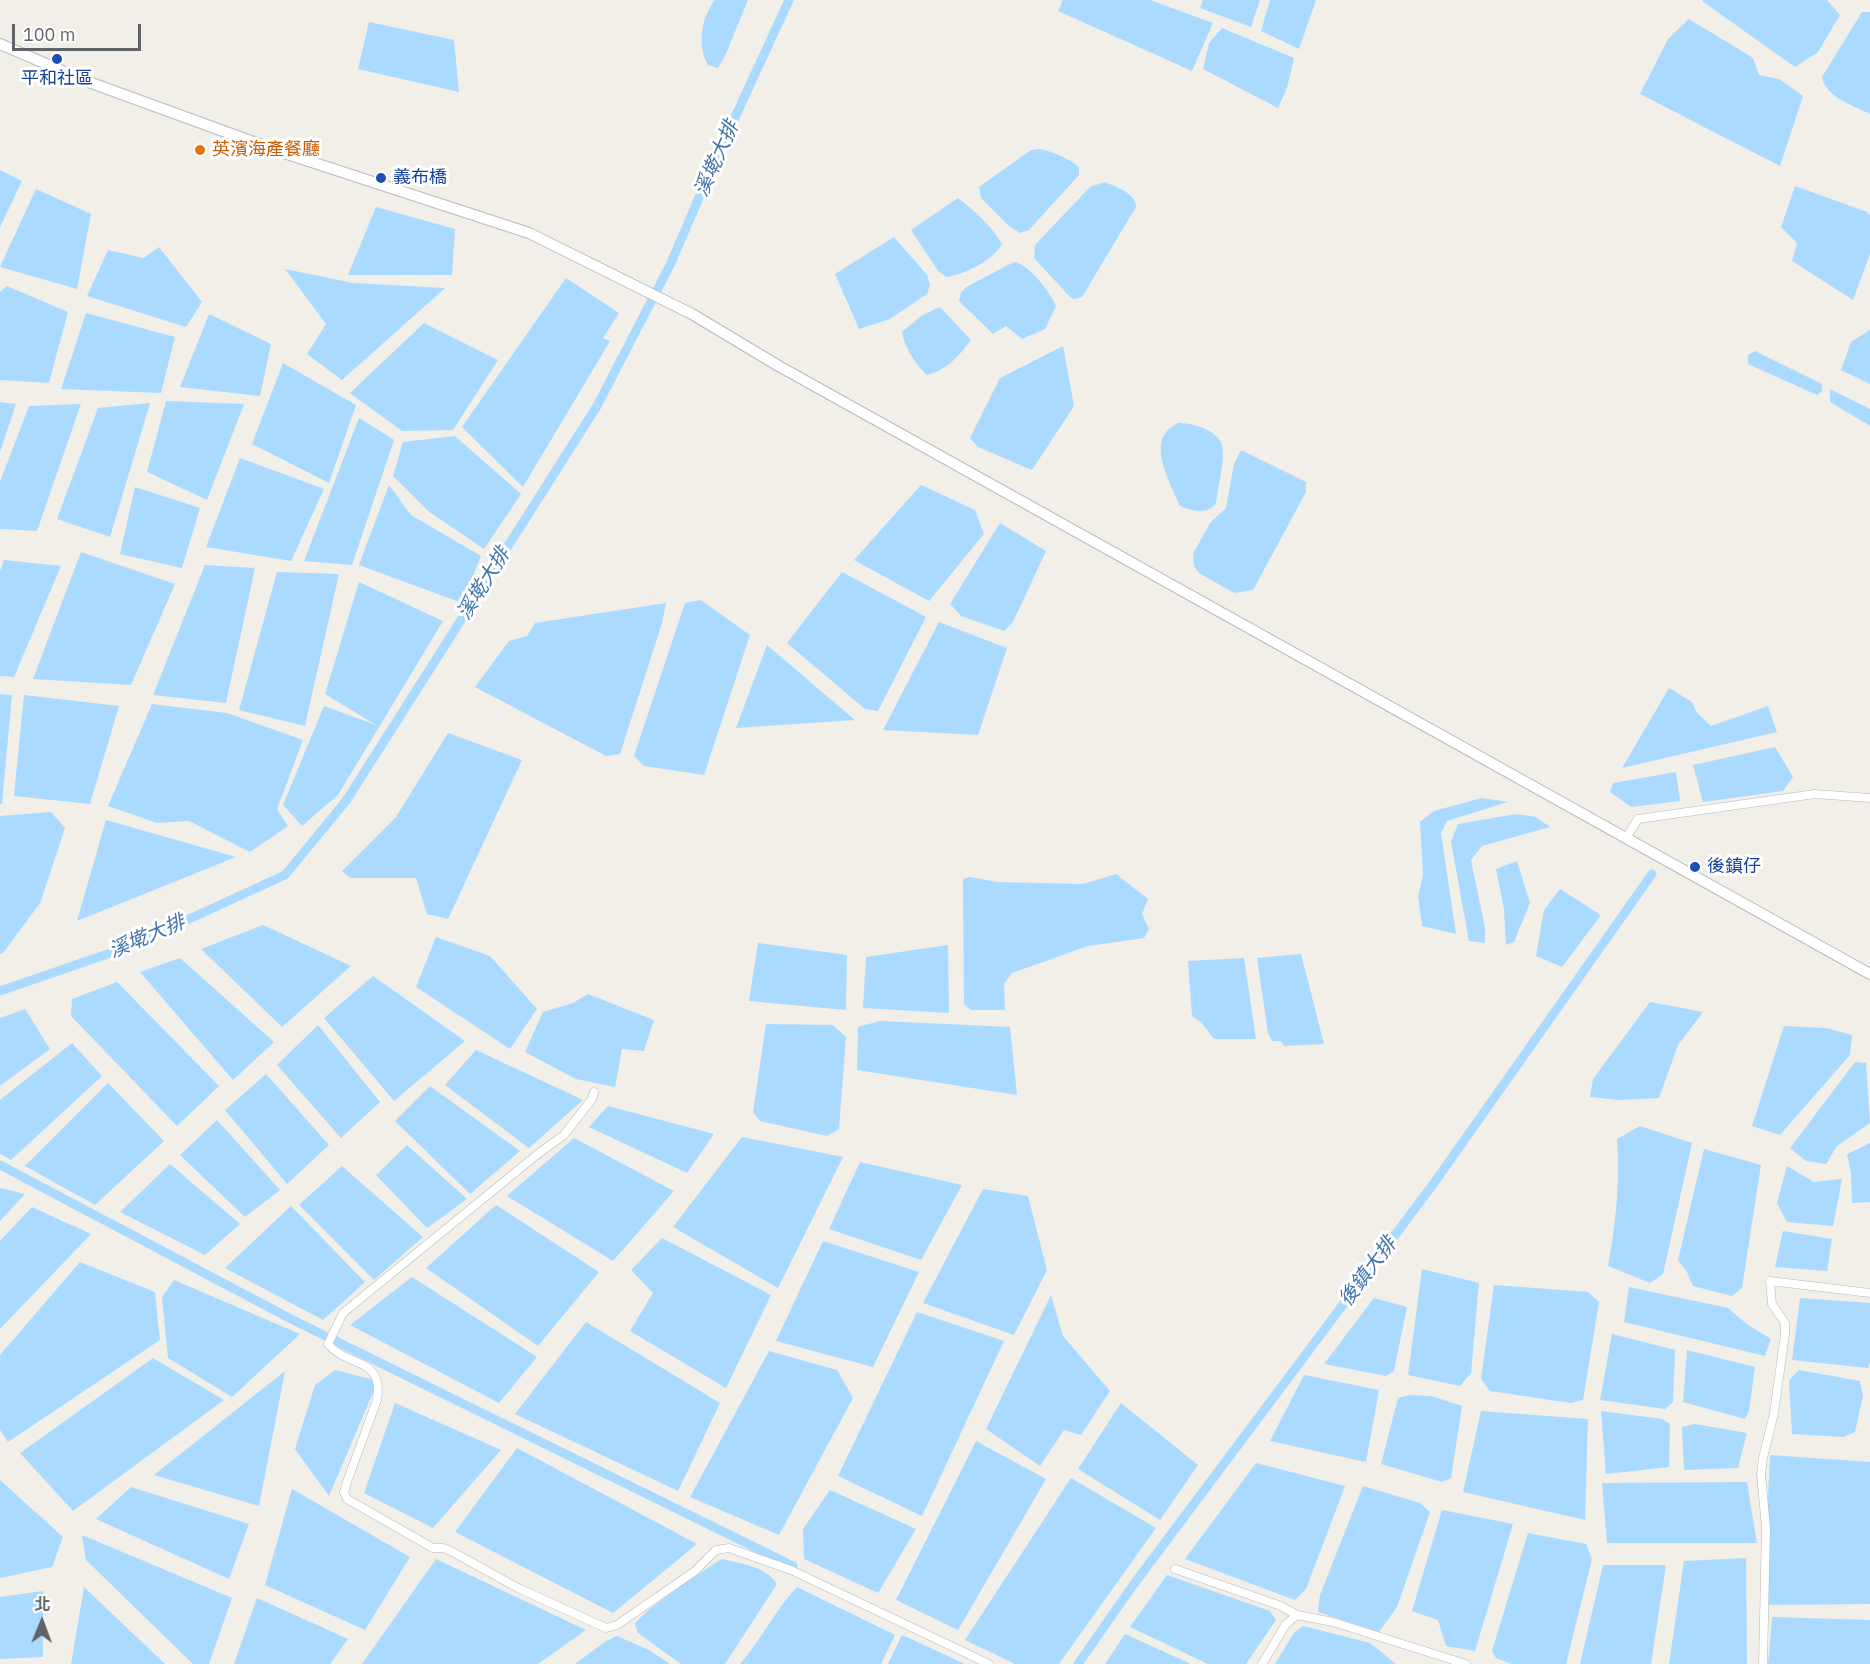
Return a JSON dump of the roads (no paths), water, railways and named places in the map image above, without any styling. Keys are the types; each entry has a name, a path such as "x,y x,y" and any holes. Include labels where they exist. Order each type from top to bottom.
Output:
{"main road":[{"path":"0,44 86,81 278,151 529,233 654,294 687,311 777,366 1870,974"}],"street":[{"path":"1626,838 1638,819 1815,794 1870,798"},
{"path":"594,1092 592,1099 564,1135 343,1313 328,1344 335,1351 364,1364 373,1372 379,1387 377,1400 347,1482 345,1492 347,1499 433,1548 451,1551 518,1588 606,1628 617,1625 695,1571 716,1550 729,1548 791,1570 989,1664"},
{"path":"1763,1664 1766,1528 1761,1474 1762,1458 1774,1413 1785,1334 1785,1323 1772,1304 1770,1281 1870,1293"},
{"path":"1175,1569 1281,1606 1297,1615 1332,1623 1466,1664"},
{"path":"1262,1664 1286,1624 1297,1615"}],"water":[{"path":"715,0 748,0 718,68 708,65 702,49 702,32 706,15"},
{"path":"1063,0 1150,0 1213,23 1192,71 1058,11"},
{"path":"1203,0 1260,0 1251,27 1200,8"},
{"path":"1270,0 1316,0 1299,49 1261,31"},
{"path":"1703,0 1827,0 1840,15 1818,52 1795,67"},
{"path":"1862,12 1870,12 1870,114 1834,96 1822,77"},
{"path":"1689,19 1753,58 1759,75 1779,79 1803,96 1780,166 1640,94 1668,39"},
{"path":"369,22 454,40 459,92 358,69"},
{"path":"1222,28 1294,58 1287,88 1278,108 1203,69 1209,43"},
{"path":"1040,149 1061,156 1075,164 1079,167 1079,175 1029,230 1020,233 1010,227 981,198 979,187 1031,150"},
{"path":"0,170 22,181 0,227"},
{"path":"1105,182 1129,194 1136,207 1082,297 1074,299 1034,258 1035,245 1090,187"},
{"path":"1795,186 1867,212 1870,216 1870,254 1853,300 1792,261 1797,243 1781,227"},
{"path":"36,189 91,214 77,289 0,267"},
{"path":"958,198 983,219 1002,244 992,256 978,266 947,277 938,271 911,230"},
{"path":"376,207 455,229 452,275 348,275"},
{"path":"894,237 927,275 930,285 927,294 890,319 859,329 835,274"},
{"path":"159,247 202,302 186,327 87,296 108,250 144,258"},
{"path":"1014,262 1026,267 1032,273 1056,306 1045,329 1022,339 1006,326 993,334 959,301 961,292 968,286"},
{"path":"285,269 353,283 445,288 342,380 307,354 326,324"},
{"path":"566,278 619,313 603,338 610,341 523,487 462,427"},
{"path":"7,286 68,312 49,383 0,380 0,292"},
{"path":"940,307 971,340 952,362 941,370 927,375 911,355 902,332 921,316"},
{"path":"86,313 175,337 161,393 61,389"},
{"path":"209,314 271,344 260,396 180,387"},
{"path":"424,323 498,360 453,430 402,431 350,393"},
{"path":"1870,330 1870,384 1841,370 1851,342"},
{"path":"1063,346 1074,406 1032,470 978,447 970,438 1000,378"},
{"path":"1755,351 1822,384 1822,391 1817,395 1748,364 1748,355"},
{"path":"283,363 356,405 329,483 252,444"},
{"path":"1830,389 1870,409 1870,426 1830,402"},
{"path":"166,401 244,404 207,500 147,472"},
{"path":"0,402 16,404 0,452"},
{"path":"150,403 110,537 57,519 98,408"},
{"path":"81,404 37,531 0,529 0,482 29,406"},
{"path":"359,418 394,440 352,565 304,561"},
{"path":"1178,423 1199,427 1213,433 1222,444 1222,464 1216,503 1204,511 1180,506 1164,468 1162,439 1168,430"},
{"path":"455,436 521,494 484,549 428,511 393,476 403,442"},
{"path":"1241,450 1306,482 1306,492 1253,590 1234,593 1199,573 1194,566 1193,554 1210,523 1226,508 1234,464"},
{"path":"240,458 324,489 291,561 206,547"},
{"path":"389,485 411,515 481,556 462,603 359,565"},
{"path":"921,485 975,510 984,534 929,601 854,560"},
{"path":"135,487 200,508 182,568 120,554"},
{"path":"1000,523 1046,551 1013,622 1004,631 961,616 950,604"},
{"path":"81,552 175,584 131,685 33,679"},
{"path":"4,560 61,566 14,677 0,676 0,571"},
{"path":"205,565 255,568 226,703 153,695"},
{"path":"277,572 339,574 305,726 239,710"},
{"path":"842,572 926,617 878,711 865,709 787,643"},
{"path":"359,582 443,621 338,795 302,826 283,805 324,706 376,725 325,694"},
{"path":"701,600 750,635 704,775 644,766 634,756 685,603"},
{"path":"666,603 662,623 620,754 606,756 475,687 509,641 527,636 535,623"},
{"path":"939,622 1007,648 978,735 883,730"},
{"path":"767,645 855,720 736,728"},
{"path":"1669,688 1692,702 1697,713 1711,726 1768,706 1777,732 1622,768"},
{"path":"0,694 12,695 2,804 0,804"},
{"path":"24,695 119,706 90,804 14,796"},
{"path":"152,704 227,713 303,740 277,809 288,826 250,852 189,821 157,823 108,806"},
{"path":"448,733 522,760 448,919 427,914 416,878 350,878 342,871 396,817"},
{"path":"1775,747 1793,777 1783,791 1703,802 1693,765"},
{"path":"1676,772 1680,801 1631,807 1610,792 1613,783"},
{"path":"1482,798 1508,802 1447,821 1441,833 1456,934 1422,926 1418,896 1423,875 1420,822 1434,811"},
{"path":"51,812 65,828 40,903 0,954 0,816"},
{"path":"1516,814 1536,817 1550,827 1482,846 1471,860 1485,928 1485,943 1469,941 1451,842 1458,824"},
{"path":"106,820 236,857 77,921"},
{"path":"1517,861 1530,903 1514,942 1506,945 1504,909 1496,869"},
{"path":"1116,874 1148,899 1142,914 1149,929 1144,938 1088,946 1012,973 1004,984 1005,1010 971,1010 964,1004 963,879 970,877 997,882 1083,884"},
{"path":"1560,889 1601,915 1562,967 1536,956 1544,910"},
{"path":"263,925 351,966 282,1027 201,949"},
{"path":"436,937 490,956 537,1009 510,1049 416,987"},
{"path":"758,943 847,955 846,1010 749,1001"},
{"path":"948,945 949,1013 863,1008 866,957"},
{"path":"1301,954 1324,1044 1284,1046 1281,1041 1272,1041 1268,1033 1257,958"},
{"path":"180,958 274,1042 233,1080 140,972"},
{"path":"1244,958 1256,1039 1214,1039 1201,1022 1192,1016 1188,961"},
{"path":"373,976 465,1041 394,1101 324,1018"},
{"path":"117,982 219,1086 177,1126 71,1016 72,999"},
{"path":"588,994 654,1020 644,1051 622,1049 615,1087 576,1079 525,1052 543,1012 573,1003"},
{"path":"1650,1002 1703,1012 1678,1045 1659,1098 1619,1100 1590,1097 1593,1079"},
{"path":"25,1009 50,1049 0,1086 0,1018"},
{"path":"880,1021 1010,1027 1017,1095 857,1070 858,1027"},
{"path":"766,1024 833,1025 846,1037 839,1129 827,1136 760,1121 753,1112"},
{"path":"318,1025 380,1102 341,1138 277,1065"},
{"path":"1784,1026 1826,1028 1852,1035 1850,1055 1780,1135 1752,1126"},
{"path":"72,1043 102,1076 11,1160 0,1154 0,1100"},
{"path":"476,1050 583,1100 529,1148 445,1085"},
{"path":"1855,1062 1866,1063 1870,1123 1837,1146 1826,1164 1806,1161 1790,1148"},
{"path":"266,1074 329,1145 287,1184 225,1110"},
{"path":"108,1083 164,1141 95,1205 25,1166"},
{"path":"430,1086 520,1151 470,1194 395,1121"},
{"path":"608,1106 714,1134 687,1173 589,1127"},
{"path":"217,1120 280,1190 245,1217 180,1155"},
{"path":"1640,1126 1692,1143 1663,1274 1650,1283 1608,1266 1617,1202 1617,1139"},
{"path":"742,1137 843,1157 778,1288 673,1227"},
{"path":"574,1138 674,1191 613,1261 507,1196"},
{"path":"1870,1143 1870,1202 1852,1203 1851,1173 1847,1154"},
{"path":"407,1145 467,1199 427,1228 376,1175"},
{"path":"1704,1149 1761,1165 1742,1288 1732,1296 1693,1286 1678,1260"},
{"path":"860,1162 962,1185 921,1260 829,1229"},
{"path":"170,1164 240,1224 205,1255 120,1212"},
{"path":"342,1166 423,1237 374,1280 299,1205"},
{"path":"1787,1166 1814,1182 1842,1179 1833,1226 1787,1222 1777,1203"},
{"path":"0,1188 25,1194 0,1221"},
{"path":"983,1189 1028,1196 1047,1270 1014,1335 923,1303"},
{"path":"496,1205 599,1272 538,1346 426,1268"},
{"path":"291,1206 365,1282 323,1320 225,1268"},
{"path":"32,1207 91,1234 0,1329 0,1241"},
{"path":"1783,1231 1832,1239 1827,1271 1775,1267"},
{"path":"662,1238 771,1295 726,1388 630,1331 653,1293 631,1270"},
{"path":"823,1241 919,1272 873,1367 776,1341"},
{"path":"80,1262 155,1292 160,1340 8,1442 0,1430 0,1355"},
{"path":"1422,1269 1479,1283 1471,1373 1460,1386 1408,1375"},
{"path":"412,1277 537,1357 499,1403 350,1325"},
{"path":"174,1280 300,1334 232,1397 168,1358 162,1297"},
{"path":"1494,1285 1588,1292 1599,1302 1583,1400 1571,1403 1490,1391 1481,1379"},
{"path":"1629,1287 1728,1308 1748,1325 1771,1339 1765,1356 1624,1322"},
{"path":"1051,1295 1063,1336 1110,1391 1081,1435 1064,1430 1040,1466 986,1429"},
{"path":"1374,1298 1407,1307 1394,1371 1386,1376 1324,1364"},
{"path":"1800,1298 1870,1303 1870,1362 1868,1368 1792,1360"},
{"path":"917,1312 1004,1341 922,1516 838,1476"},
{"path":"586,1322 720,1403 678,1491 515,1414"},
{"path":"1612,1334 1675,1350 1673,1402 1665,1409 1600,1400"},
{"path":"1687,1350 1755,1367 1749,1411 1745,1419 1683,1402"},
{"path":"769,1351 837,1370 853,1398 779,1535 690,1497"},
{"path":"153,1358 224,1400 73,1511 20,1453"},
{"path":"335,1370 378,1381 329,1496 295,1449 315,1385"},
{"path":"1799,1370 1860,1381 1863,1396 1855,1432 1843,1437 1792,1434 1789,1380"},
{"path":"285,1371 259,1506 154,1475"},
{"path":"1304,1375 1379,1390 1366,1462 1270,1441"},
{"path":"1410,1395 1431,1396 1462,1406 1451,1478 1442,1482 1381,1464 1398,1398"},
{"path":"395,1403 501,1450 433,1528 364,1493"},
{"path":"1121,1403 1198,1465 1160,1520 1078,1469"},
{"path":"1481,1411 1588,1419 1585,1520 1463,1492"},
{"path":"1601,1411 1662,1419 1670,1424 1669,1467 1606,1474"},
{"path":"1695,1424 1747,1433 1738,1468 1684,1470 1682,1427"},
{"path":"976,1441 1046,1479 958,1630 896,1600"},
{"path":"517,1448 697,1544 613,1613 455,1532"},
{"path":"1770,1455 1870,1462 1870,1604 1763,1605"},
{"path":"1256,1463 1345,1486 1306,1589 1295,1600 1185,1559"},
{"path":"1071,1478 1156,1528 1059,1664 1015,1664 965,1640"},
{"path":"0,1480 63,1537 52,1567 0,1578"},
{"path":"1747,1482 1757,1543 1607,1543 1602,1483"},
{"path":"1363,1486 1420,1503 1430,1512 1397,1607 1379,1632 1318,1612 1320,1595"},
{"path":"131,1487 249,1524 229,1579 96,1519"},
{"path":"292,1489 410,1557 365,1630 265,1585"},
{"path":"830,1490 916,1529 878,1593 804,1559 803,1529"},
{"path":"1442,1510 1513,1524 1475,1651 1446,1646 1438,1620 1412,1611"},
{"path":"1528,1533 1586,1544 1592,1559 1566,1664 1511,1664 1496,1658 1492,1651"},
{"path":"82,1535 232,1598 209,1664 193,1664 86,1560"},
{"path":"1746,1558 1747,1664 1669,1664 1684,1561"},
{"path":"436,1559 586,1630 538,1664 362,1664"},
{"path":"722,1559 767,1573 777,1584 725,1664 681,1664 638,1633 635,1624 662,1600"},
{"path":"1603,1565 1666,1565 1651,1664 1580,1664"},
{"path":"1167,1575 1270,1611 1276,1620 1246,1664 1208,1664 1130,1627"},
{"path":"84,1587 165,1664 71,1664"},
{"path":"797,1587 895,1635 881,1664 740,1664"},
{"path":"43,1591 43,1657 0,1659 0,1597"},
{"path":"257,1598 348,1639 330,1664 234,1664"},
{"path":"1772,1617 1870,1620 1870,1664 1768,1664"},
{"path":"1303,1626 1370,1643 1396,1664 1275,1664 1294,1633"},
{"path":"1125,1634 1191,1664 1105,1664"},
{"path":"902,1635 965,1664 888,1664"},
{"path":"617,1636 649,1650 670,1664 575,1664 606,1641"}],"waterway":[{"name":"溪墘大排","path":"0,991 128,947 285,875 346,801 597,406 670,265 789,0"},
{"name":"後鎮大排","path":"1078,1664 1131,1588 1434,1183 1652,874"},
{"path":"0,1165 291,1319 793,1566"}],"place":[{"name":"平和社區","path":"57,59"},
{"name":"英濱海產餐廳","path":"200,150"},
{"name":"義布橋","path":"381,178"},
{"name":"後鎮仔","path":"1695,867"}]}
